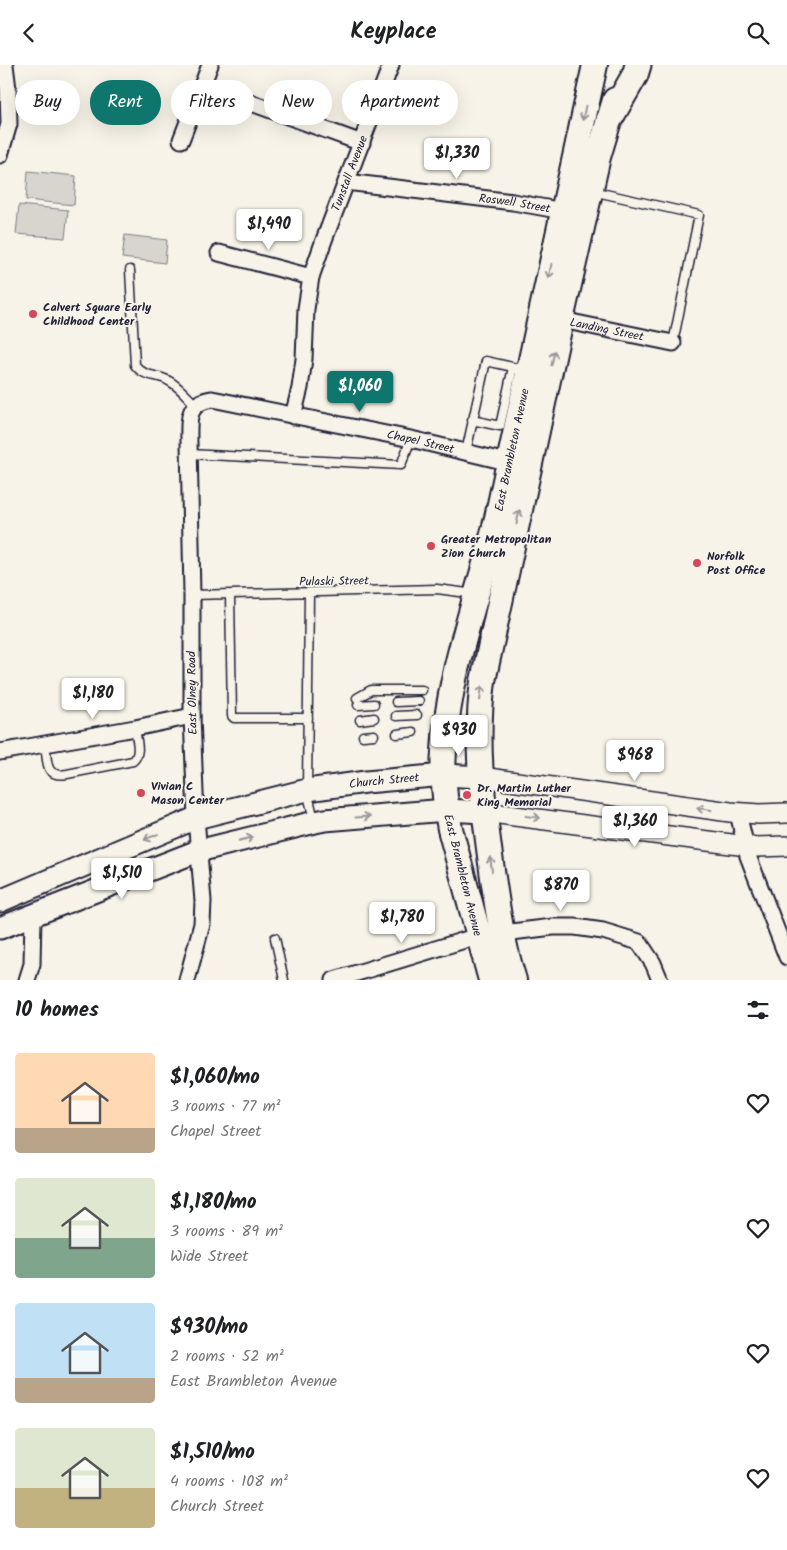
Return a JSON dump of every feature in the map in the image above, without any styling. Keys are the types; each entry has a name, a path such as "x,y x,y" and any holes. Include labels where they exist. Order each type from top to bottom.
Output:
{"highway":[{"path":"609,120 635,75 638,65"}],"main road":[{"name":"East Brambleton Avenue","path":"514,980 502,934 484,812 476,776 478,727 483,681 519,465 550,317 563,211 595,65"},
{"name":"East Brambleton Avenue","path":"492,980 478,936 450,829 452,810 444,775 446,727 462,646 496,522 519,465 504,419 514,372 550,317 590,190 626,65"},
{"path":"462,646 467,670 462,723 464,747 476,776"},
{"name":"Church Street","path":"0,900 196,818 307,790 366,782 444,775 476,776"},
{"path":"452,810 482,898 502,934"},
{"path":"5,927 198,851 315,822 452,810 484,812"}],"street":[{"path":"0,155 9,124 6,65"},
{"path":"204,80 210,65"},
{"name":"Tunstall Avenue","path":"311,277 391,65"},
{"path":"254,104 362,143"},
{"path":"181,140 187,125"},
{"name":"Roswell Street","path":"346,182 563,211"},
{"path":"219,253 311,277 306,309 304,359 300,388 293,416"},
{"name":"Landing Street","path":"550,317 673,343"},
{"name":"Chapel Street","path":"196,405 203,400 212,399 411,439 519,465"},
{"name":"East Olney Road","path":"187,980 202,924 203,901 196,818 192,716 189,417 196,405"},
{"path":"0,752 192,716"},
{"name":"Church Street","path":"476,776 738,813 787,813"},
{"path":"484,812 745,845 787,846"},
{"path":"738,813 745,845 787,957"},
{"path":"0,900 5,927"},
{"path":"27,980 32,965 33,916"},
{"path":"334,980 478,936 553,927 575,927 603,931 639,941 653,963 660,980"}],"lane":[{"path":"590,190 699,215 673,343"},
{"path":"130,270 135,365 140,372 170,381 196,405"},
{"path":"466,452 476,417 480,406 478,395 486,361 514,372 505,388 502,401 504,419 476,417"},
{"path":"481,381 490,379"},
{"path":"478,395 487,393"},
{"path":"189,455 400,465 411,439"},
{"name":"Pulaski Street","path":"192,595 437,589 477,594"},
{"path":"309,593 307,790 315,822"},
{"path":"230,595 232,716 234,718 308,718"},
{"path":"374,704 358,701 371,690 422,690"},
{"path":"396,702 419,701"},
{"path":"396,717 416,715"},
{"path":"360,720 374,718"},
{"path":"45,744 48,767 53,775 59,776 133,761 136,759 138,752 134,728"},
{"path":"396,733 413,733"},
{"path":"363,737 374,735"},
{"path":"275,938 284,980"}],"shaded area":[{"path":"28,171 76,176 74,205 26,200"},
{"path":"19,205 68,210 65,238 16,234"},
{"path":"125,235 167,240 165,263 122,258"}],"place":[{"name":"Calvert Square Early Childhood Center","path":"33,314"},
{"name":"Greater Metropolitan Zion Church","path":"431,546"},
{"name":"Norfolk Post Office","path":"697,563"},
{"name":"Vivian C Mason Center","path":"141,793"},
{"name":"Dr. Martin Luther King Memorial","path":"467,795"}]}
